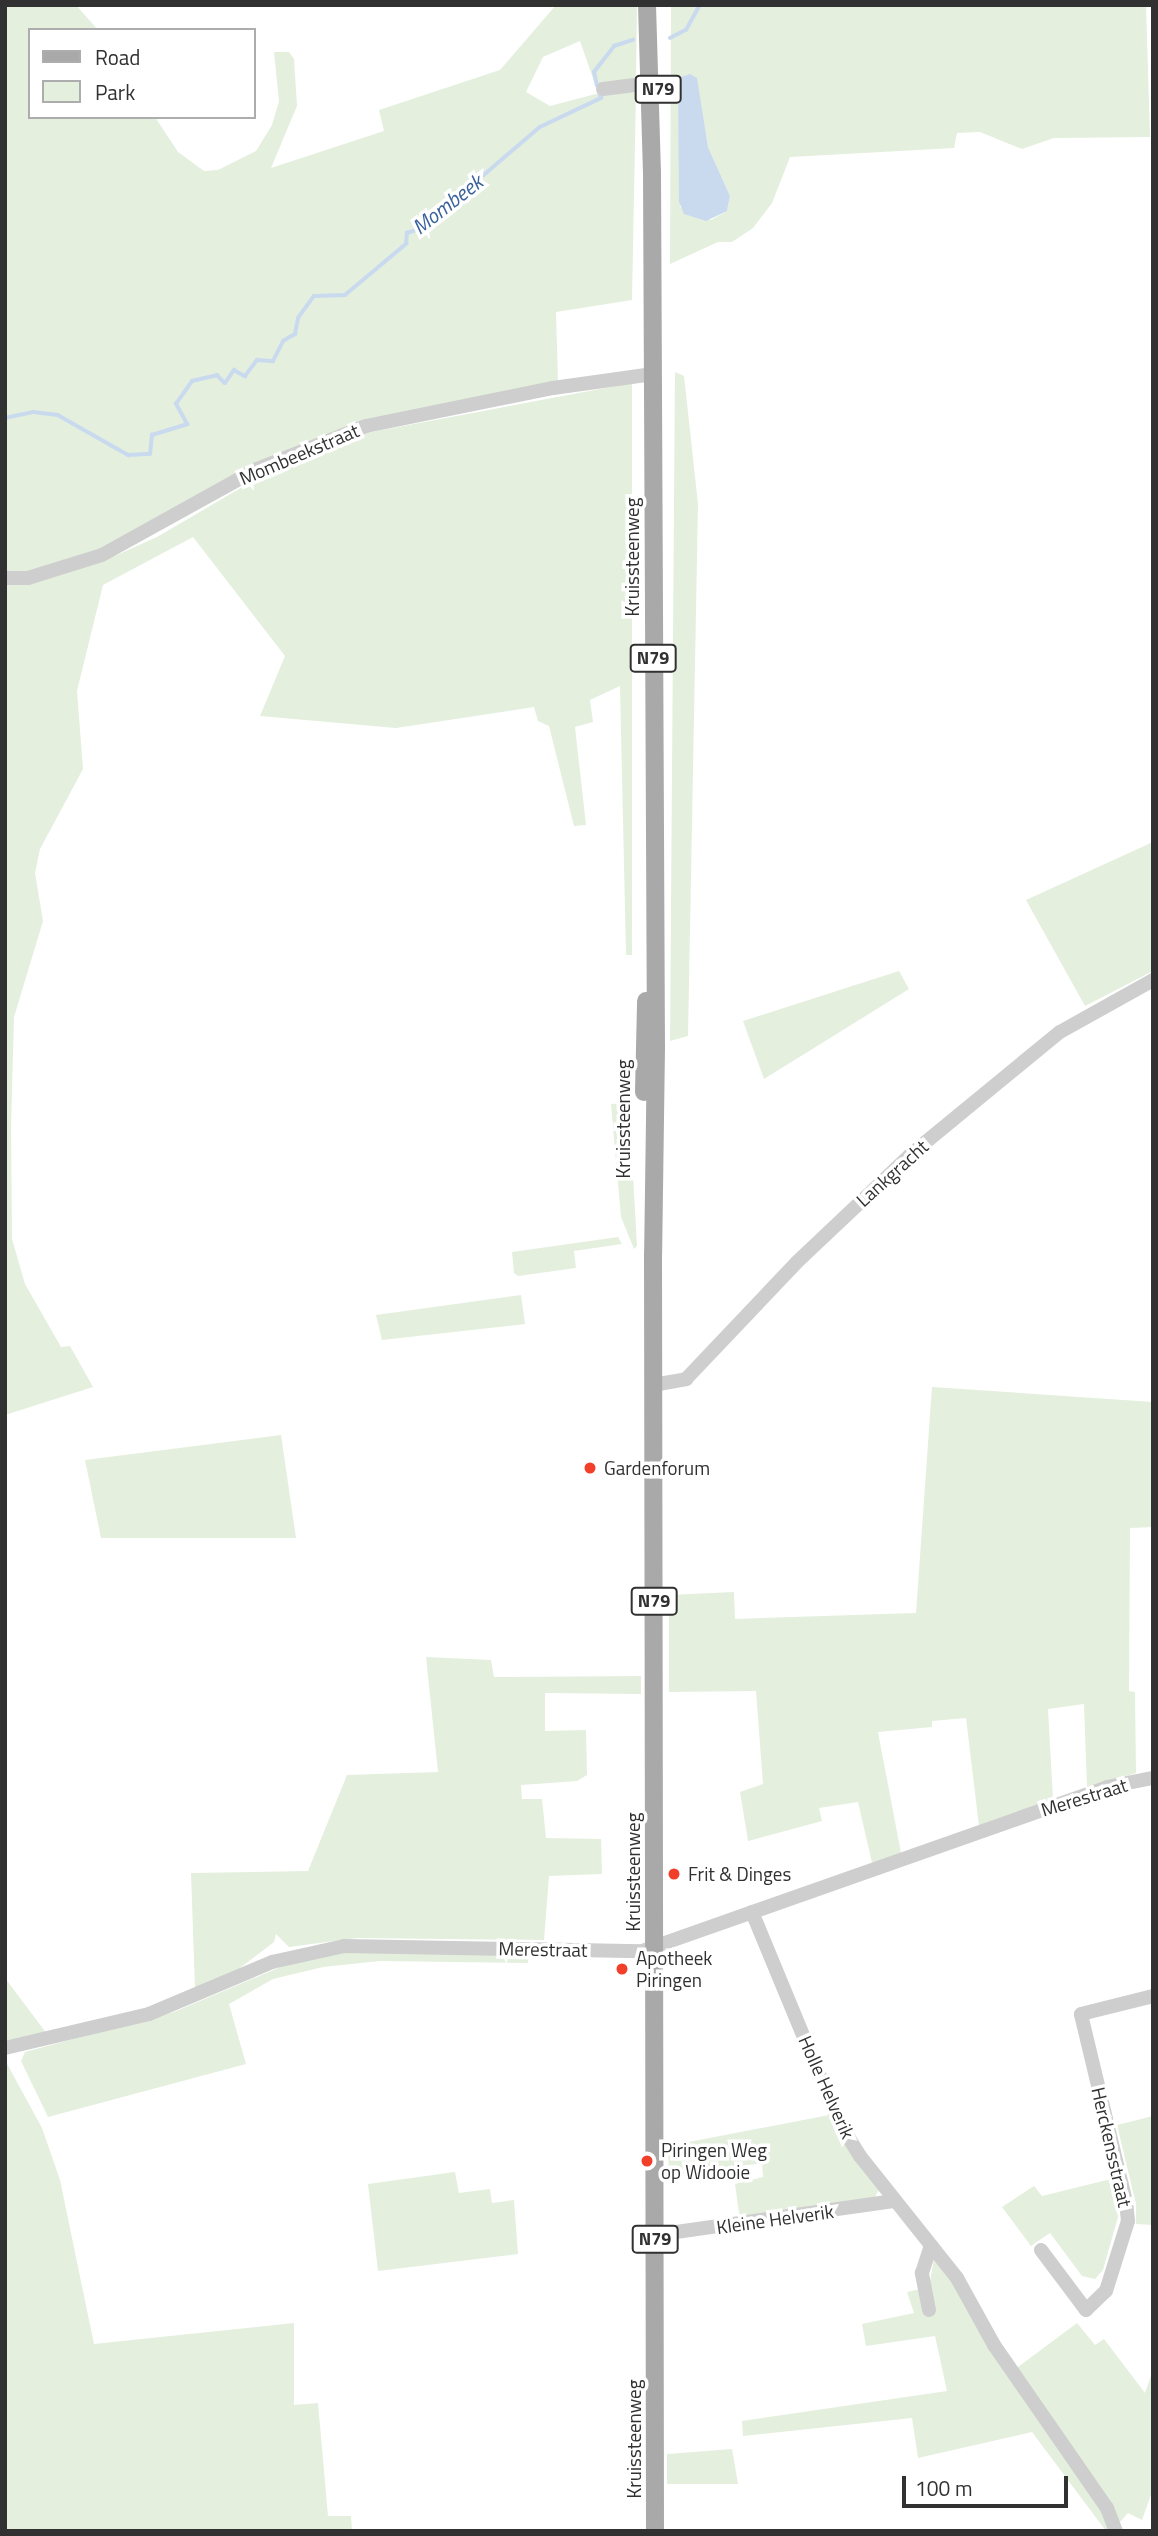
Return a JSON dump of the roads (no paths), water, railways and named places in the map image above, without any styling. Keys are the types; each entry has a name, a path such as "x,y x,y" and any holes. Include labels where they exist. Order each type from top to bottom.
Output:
{"main road":[{"name":"Kruissteenweg","path":"647,5 652,83 653,942 656,1060 653,1255 655,2531"},
{"name":"Kruissteenweg","path":"652,83 657,5"}],"street":[{"path":"603,89 652,83"},
{"name":"Mombeekstraat","path":"5,578 28,578 102,555 257,469 366,426 553,388 653,374"},
{"name":"Lankgracht","path":"653,1385 686,1379 797,1262 911,1154 1060,1032 1153,980"},
{"name":"Merestraat","path":"5,2048 149,2014 272,1962 344,1946 642,1951 1107,1787 1153,1777"},
{"name":"Holle Helverik","path":"752,1912 840,2124 894,2201 931,2245 1107,2508 1116,2531"},
{"name":"Herckensstraat","path":"1041,2250 1086,2310 1106,2291 1128,2221 1126,2202 1081,2014 1153,1996"},
{"name":"Kleine Helverik","path":"655,2235 894,2201"},
{"path":"929,2310 922,2273 931,2245"}],"water":[{"path":"690,74 697,78 708,147 730,196 727,211 706,221 684,214 679,202 678,86 681,77"}],"waterway":[{"name":"Mombeek","path":"670,38 686,30 700,5"},
{"name":"Mombeek","path":"597,86 594,72 614,46 633,40"},
{"name":"Mombeek","path":"5,418 33,412 58,415 128,455 150,454 152,435 187,424 176,404 192,381 217,375 225,383 234,370 245,376 257,360 273,361 283,341 295,334 298,318 314,296 345,295 406,244 407,233 422,228 540,127 601,98 600,95"}],"place":[{"name":"Gardenforum","path":"590,1468"},
{"name":"Frit & Dinges","path":"674,1874"},
{"name":"Apotheek Piringen","path":"622,1969"},
{"name":"Piringen Weg op Widooie","path":"647,2161"}]}
